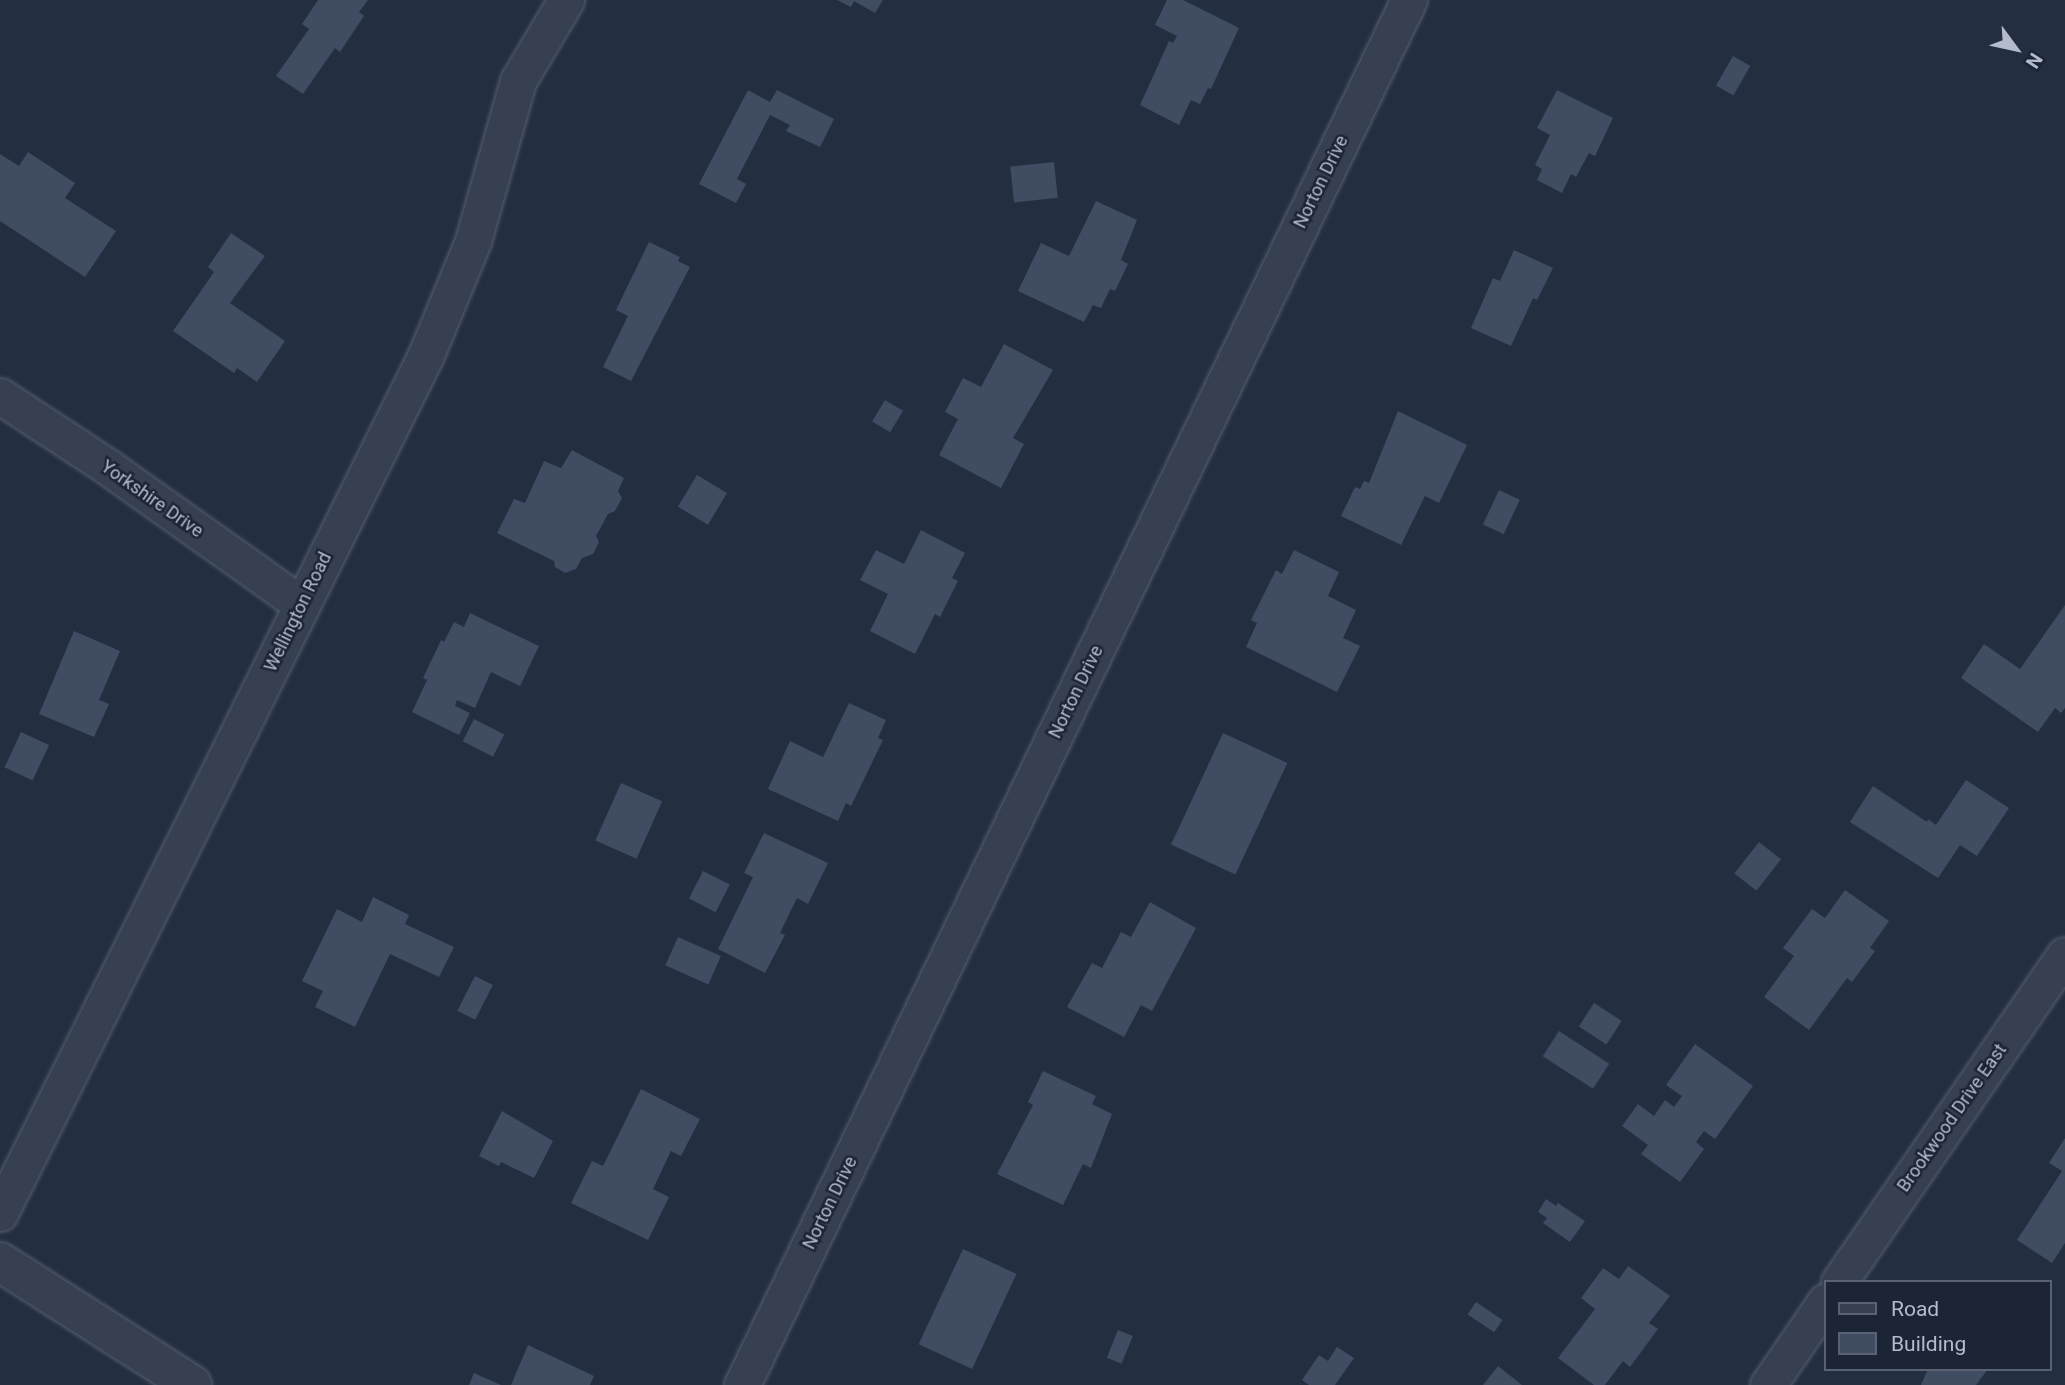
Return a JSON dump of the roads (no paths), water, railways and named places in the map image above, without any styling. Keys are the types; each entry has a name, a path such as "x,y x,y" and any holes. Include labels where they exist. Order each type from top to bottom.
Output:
{"street":[{"name":"Wellington Road","path":"0,1213 426,355 473,241 518,81 566,0"},
{"name":"Norton Drive","path":"742,1385 1409,0"},
{"name":"Yorkshire Drive","path":"0,396 108,467 302,605"},
{"name":"Brookwood Drive East","path":"1840,1280 2065,955"},
{"path":"0,1262 192,1385"},
{"path":"1768,1385 1824,1303"}]}
